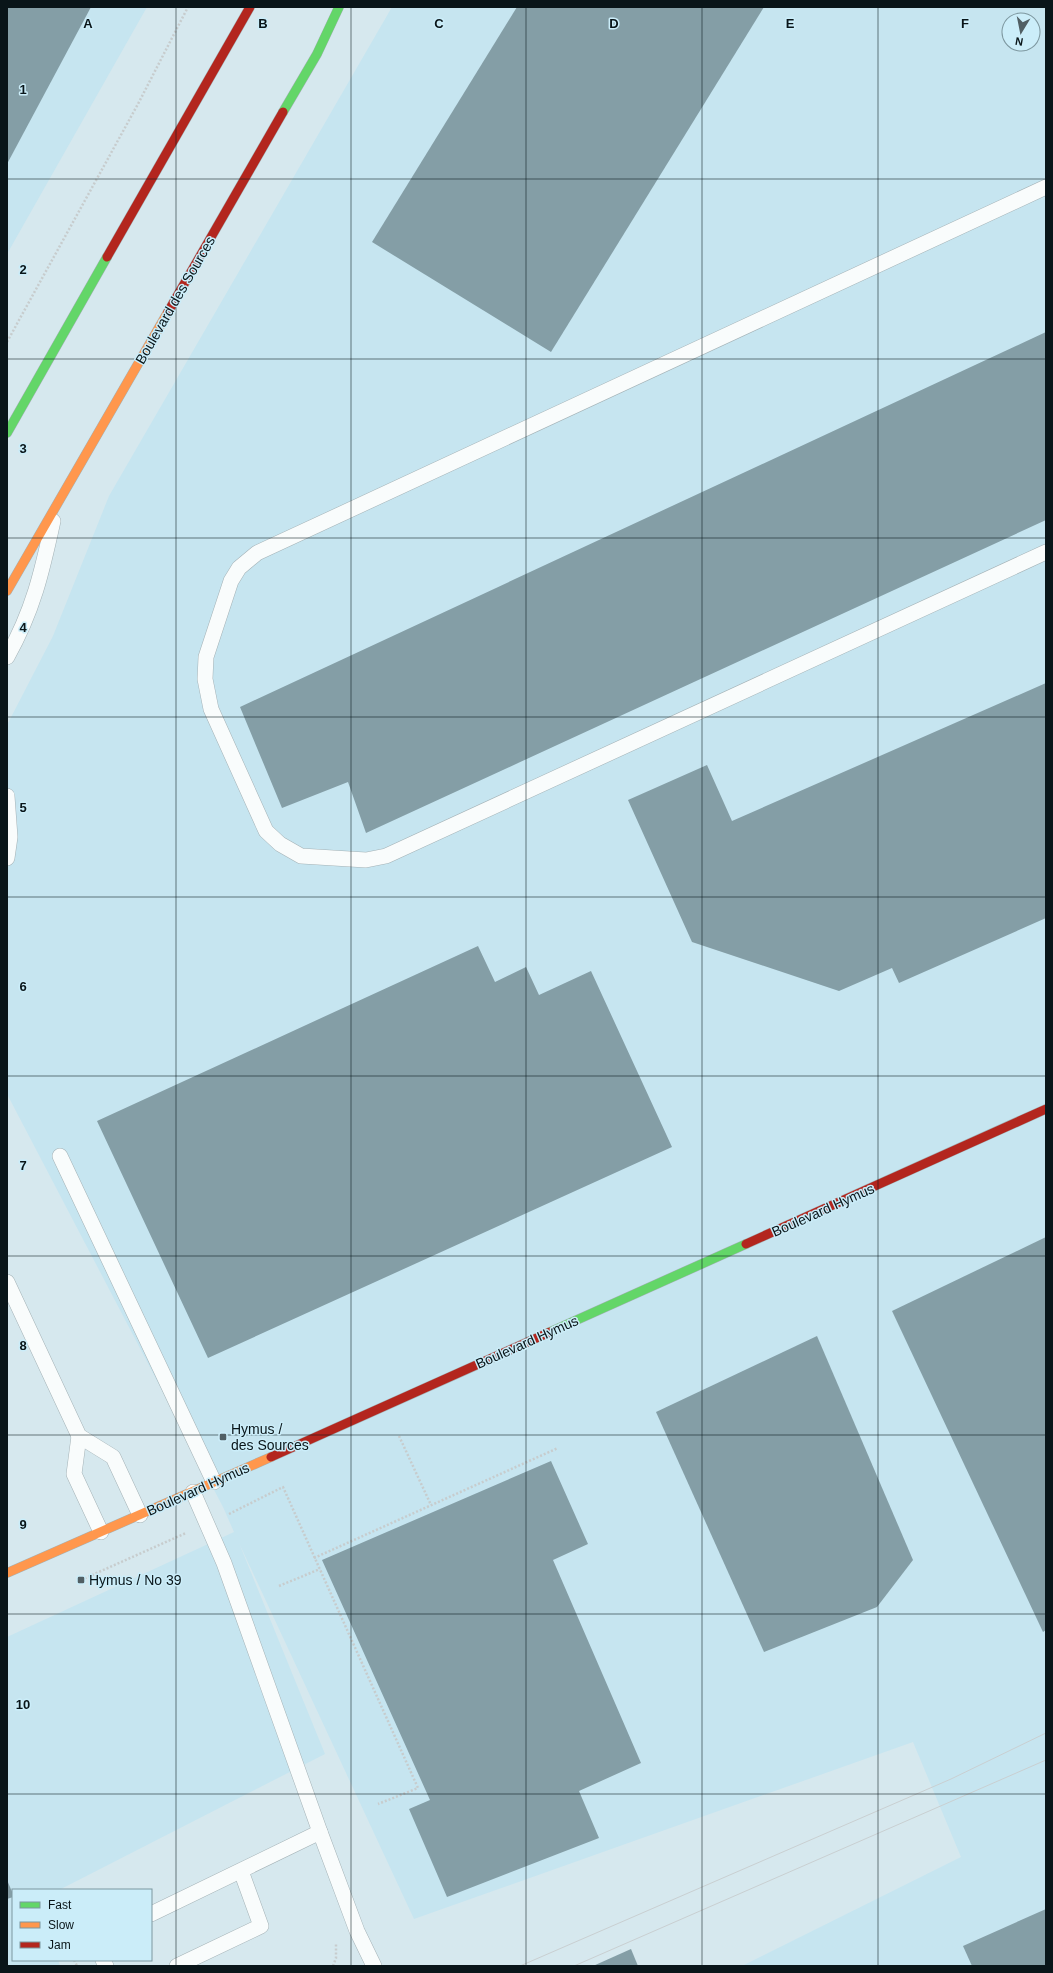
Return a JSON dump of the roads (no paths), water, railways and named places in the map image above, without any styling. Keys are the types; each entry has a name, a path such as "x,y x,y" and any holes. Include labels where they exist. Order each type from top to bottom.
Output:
{"main road":[{"path":"239,26 247,7"},
{"path":"7,433 250,7"},
{"name":"Boulevard des Sources","path":"7,591 313,60 339,7"},
{"name":"Boulevard Hymus","path":"7,1573 192,1492 1046,1109"}],"lane":[{"path":"1046,187 257,553 240,568 231,581 206,657 205,679 211,709 266,831 280,844 301,856 366,860 386,856 1046,552"},
{"path":"7,657 22,630 34,599 56,505"},
{"path":"7,796 10,837 7,858"},
{"path":"60,1156 214,1482"},
{"path":"7,1282 79,1436 74,1474 101,1532"},
{"path":"79,1436 113,1457 140,1515"},
{"path":"192,1492 224,1563 320,1832 357,1931 374,1966"},
{"path":"152,1914 320,1832"},
{"path":"176,1966 261,1926 241,1871"}],"tram line":[{"path":"520,1966 951,1779 1046,1733"},
{"path":"574,1966 1046,1760"}],"place":[{"name":"Hymus / des Sources","path":"223,1437"},
{"name":"Hymus / No 39","path":"81,1580"}]}
